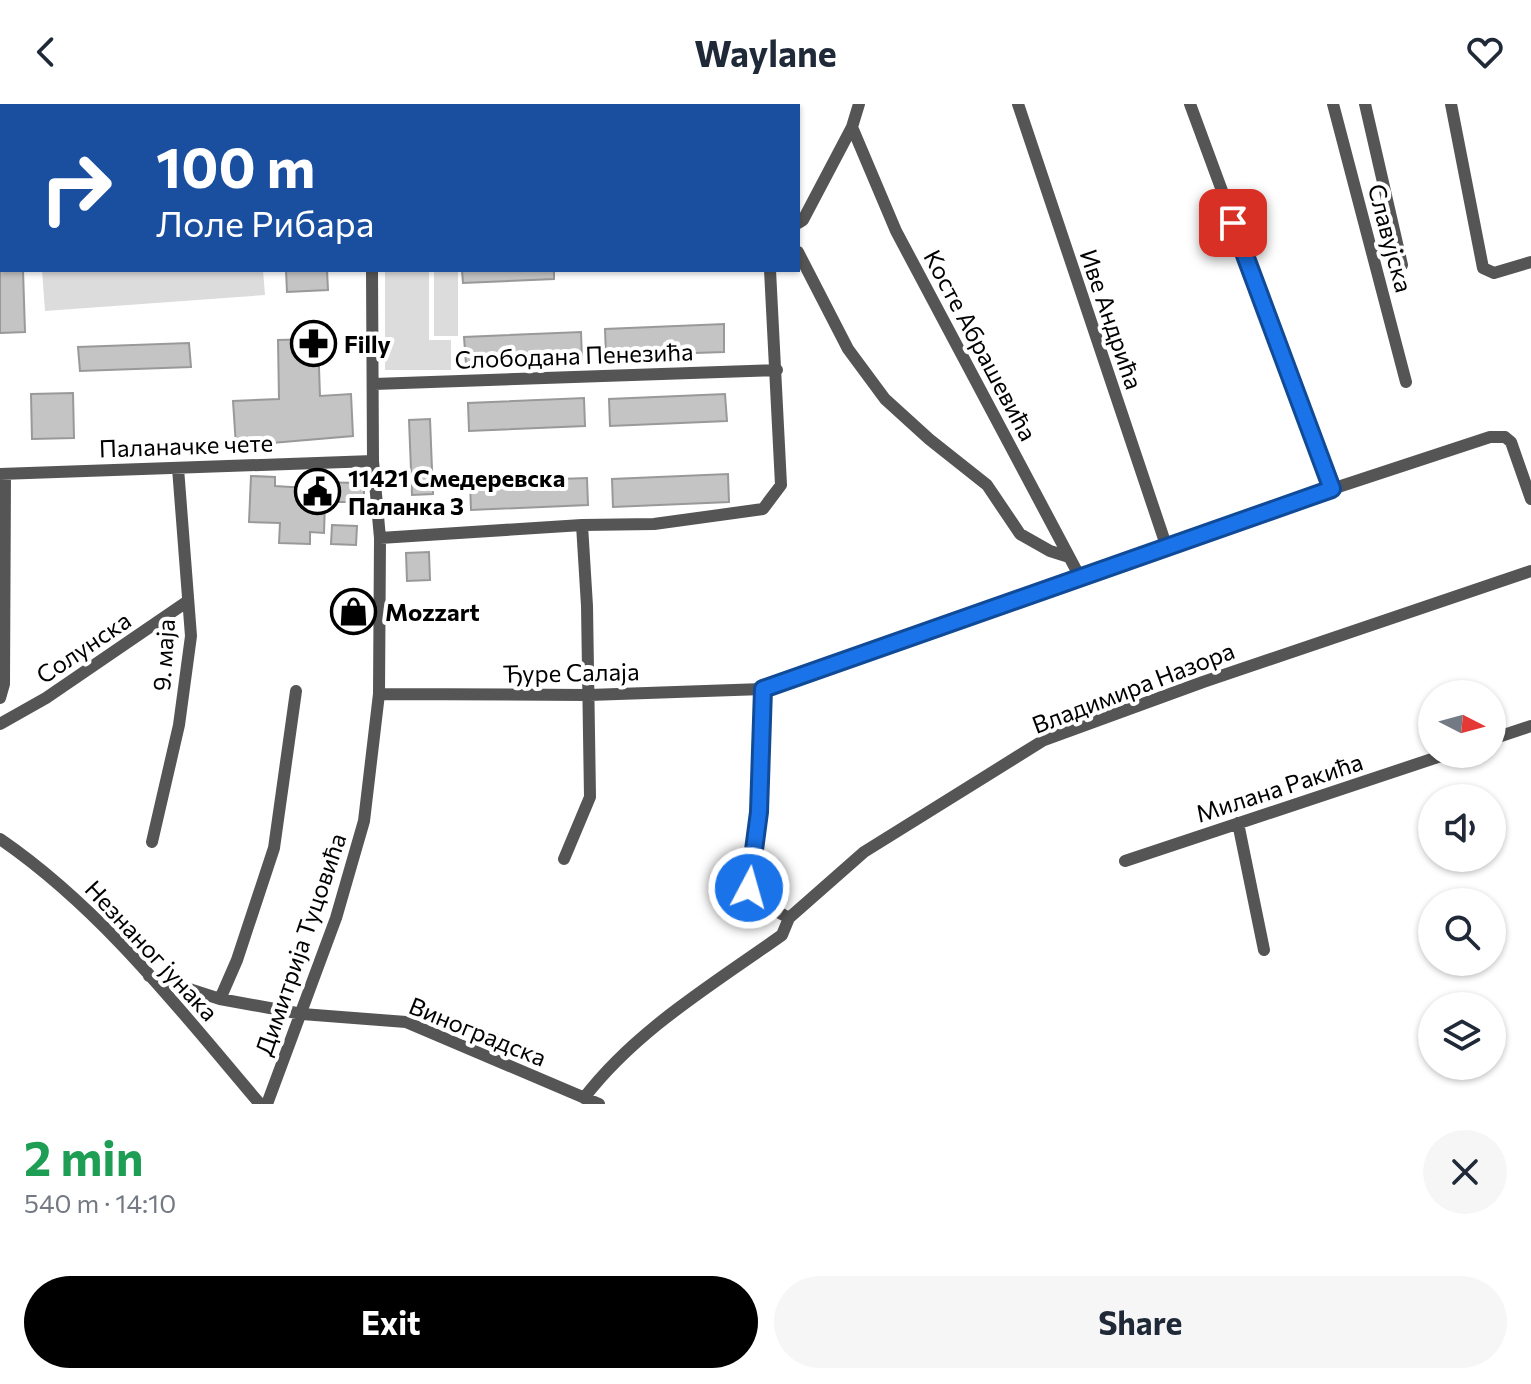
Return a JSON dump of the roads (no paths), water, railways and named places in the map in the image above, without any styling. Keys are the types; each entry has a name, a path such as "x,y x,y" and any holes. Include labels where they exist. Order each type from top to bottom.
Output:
{"street":[{"path":"800,222 852,127 859,104"},
{"name":"Иве Андрића","path":"1018,104 1167,548"},
{"path":"1190,104 1332,489"},
{"name":"Славујска","path":"1333,104 1406,382"},
{"path":"1365,104 1402,265"},
{"path":"1451,104 1483,268 1494,273 1531,262"},
{"name":"Косте Абрашевића","path":"852,127 896,231 1081,579"},
{"path":"800,256 848,349 885,399 987,485 1020,534 1050,551 1069,557"},
{"name":"Димитрија Туцовића","path":"267,1104 336,918 364,821 379,694 380,538 373,461 372,272"},
{"path":"380,538 582,525 654,524 763,509 781,485 770,272"},
{"name":"Слободана Пенезића","path":"374,384 777,370"},
{"name":"Ђуре Салаја","path":"379,694 589,695 763,689 1332,489 1490,437 1505,437 1517,455 1531,499"},
{"name":"Паланачке чете","path":"3,474 373,461"},
{"name":"9. маја","path":"152,842 185,684 191,636 178,468"},
{"name":"Солунска","path":"0,698 4,684 3,474"},
{"path":"564,859 590,797 582,525"},
{"name":"Владимира Назора","path":"584,1098 607,1067 655,1025 782,935 789,918 864,852 1044,740 1218,677 1531,571"},
{"name":"Солунска","path":"0,724 46,698 188,601"},
{"path":"763,689 759,812 749,888 769,907 789,918"},
{"path":"220,999 237,960 274,848 296,691"},
{"path":"1506,734 1531,726"},
{"name":"Милана Ракића","path":"1125,861 1418,764"},
{"path":"1238,823 1264,950"},
{"name":"Незнаног јунака","path":"0,839 48,871 149,976 260,1104"},
{"name":"Виноградска","path":"149,976 220,999 302,1014 406,1022 599,1104"}],"place":[{"name":"Filly","path":"313,343"},
{"name":"11421 Смедеревска Паланка 3","path":"317,491"},
{"name":"Mozzart","path":"354,611"}]}
